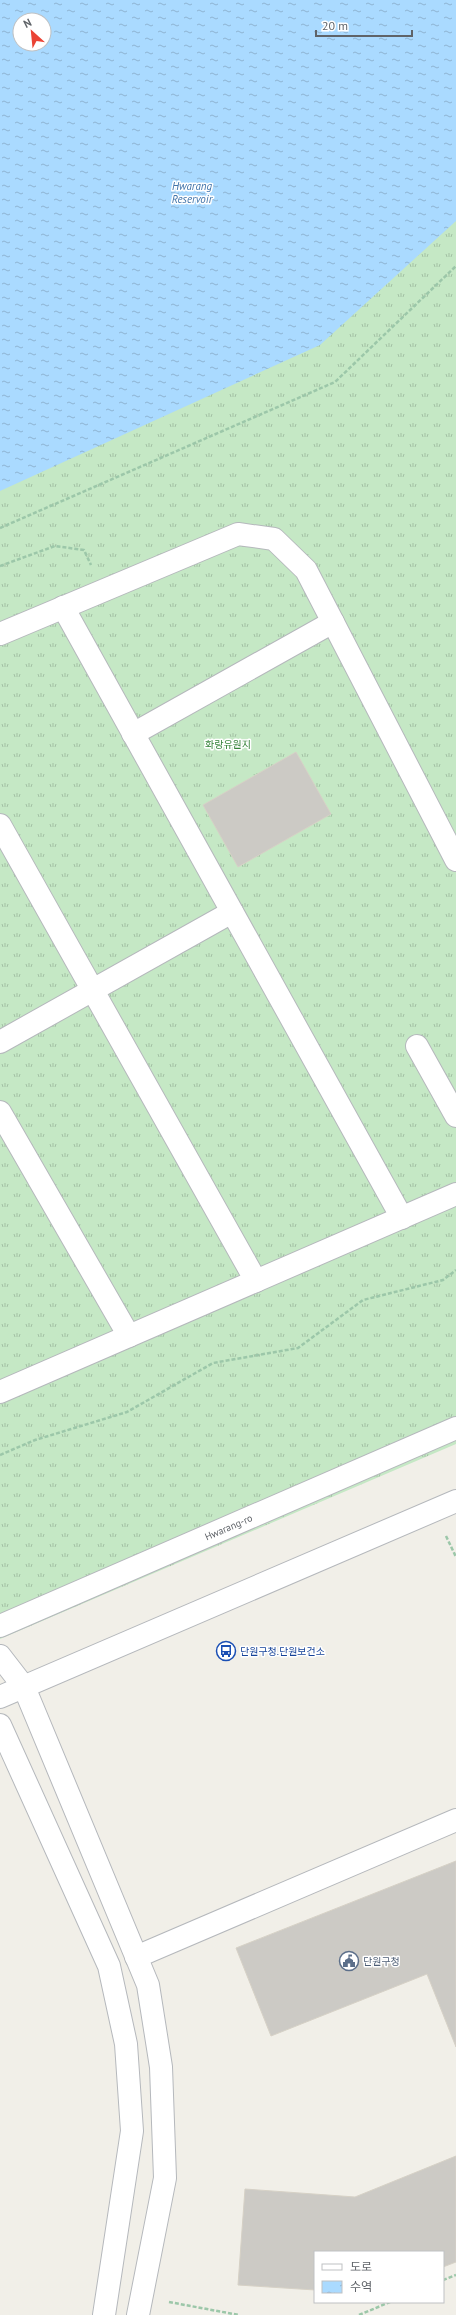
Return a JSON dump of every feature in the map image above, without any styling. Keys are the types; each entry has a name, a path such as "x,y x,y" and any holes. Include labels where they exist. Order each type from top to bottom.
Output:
{"street":[{"path":"0,634 238,534 274,539 306,570 456,860"},
{"path":"63,607 402,1218"},
{"path":"133,734 333,622"},
{"path":"0,825 256,1281"},
{"path":"0,1042 232,912"},
{"path":"417,1046 456,1116"},
{"path":"0,1112 129,1336"},
{"path":"2,1388 129,1336 456,1194"},
{"name":"Hwarang-ro","path":"0,1626 456,1428"},
{"path":"0,1697 456,1501"},
{"path":"0,1656 24,1686 148,1985 161,2068 164,2178 140,2306"},
{"path":"0,1725 109,1966 126,2044 132,2131 104,2315"},
{"path":"136,1958 456,1820"}],"path":[{"path":"0,528 335,382 456,266"},
{"path":"0,566 55,546 84,550 104,590"},
{"path":"0,1454 35,1440 127,1412 214,1363 298,1348 363,1300 443,1280 456,1270"},
{"path":"444,2280 456,2275"},
{"path":"358,2315 388,2303"},
{"path":"140,2306 239,2315"}],"green space":[{"name":"화랑유원지","path":"0,0 456,0 456,1444 0,1639"}],"water":[{"name":"Hwarang Reservoir","path":"0,0 456,0 456,221 320,345 0,491"}],"building":[{"path":"296,752 331,814 238,867 203,805"},
{"name":"단원구청","path":"456,1861 456,2047 427,1974 271,2036 236,1948"},
{"path":"456,2156 456,2262 444,2267 444,2251 314,2251 314,2290 238,2285 245,2189 355,2197"}],"place":[{"name":"단원구청.단원보건소","path":"226,1651"},
{"name":"단원구청","path":"349,1961"}]}
